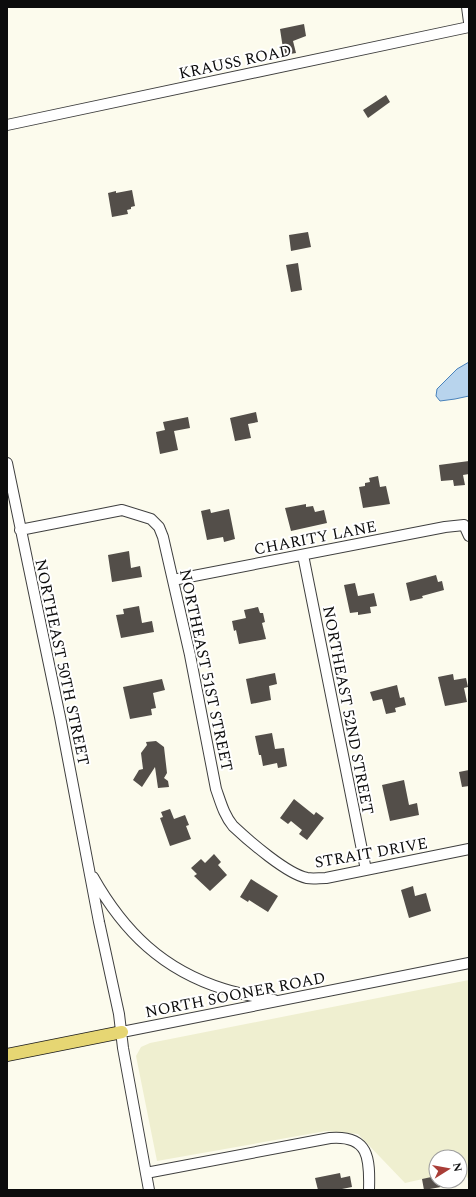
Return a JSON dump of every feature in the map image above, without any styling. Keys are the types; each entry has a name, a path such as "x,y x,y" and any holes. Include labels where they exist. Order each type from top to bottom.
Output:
{"main road":[{"name":"NORTH SOONER ROAD","path":"7,1055 122,1032"}],"street":[{"path":"467,7 469,22"},
{"name":"KRAUSS ROAD","path":"7,125 469,27"},
{"name":"NORTHEAST 50TH STREET","path":"7,462 60,717 122,1032 149,1190"},
{"name":"NORTHEAST 51ST STREET","path":"20,530 122,510 151,519 159,527 164,537 216,789 227,818"},
{"name":"CHARITY LANE","path":"173,580 445,527 464,525 469,536"},
{"name":"NORTHEAST 52ND STREET","path":"303,555 366,870"},
{"name":"STRAIT DRIVE","path":"227,818 241,834 282,866 306,878 326,878 469,849"},
{"name":"NORTHEAST 50TH STREET","path":"89,869 103,895 117,915 133,934 155,954 175,967 207,983 232,991 279,1002"},
{"name":"NORTH SOONER ROAD","path":"122,1032 469,963"},
{"path":"146,1174 330,1138 342,1137 355,1141 364,1150 369,1164 369,1190"}],"green space":[{"path":"469,980 469,1180 468,1149 428,1149 428,1178 405,1183 358,1134 326,1131 157,1161 136,1056 141,1047 150,1043"}],"water":[{"path":"469,362 469,396 440,401 436,396 437,389 457,369"}],"building":[{"path":"304,24 306,36 293,41 296,53 284,55 280,29"},
{"path":"386,95 390,102 368,118 363,110"},
{"path":"132,190 135,206 127,210 128,214 112,217 108,193"},
{"path":"308,232 311,247 291,251 289,235"},
{"path":"298,263 302,290 291,292 286,265"},
{"path":"256,412 258,422 248,424 251,438 235,441 230,418"},
{"path":"188,417 190,428 174,431 178,450 160,454 156,432 165,430 163,422"},
{"path":"469,461 469,474 463,475 465,485 454,486 453,480 441,481 439,465"},
{"path":"378,476 380,487 386,486 390,504 363,508 359,487 365,486 365,483 370,482 369,478"},
{"path":"306,504 306,507 313,506 315,512 324,510 327,523 291,531 285,508"},
{"path":"210,509 211,513 229,509 235,539 224,542 223,537 207,540 201,511"},
{"path":"129,551 131,568 140,566 142,577 112,582 108,555"},
{"path":"436,575 438,582 442,581 444,590 410,601 406,583"},
{"path":"355,583 358,596 374,593 377,606 370,607 371,613 358,615 358,612 350,613 344,585"},
{"path":"139,606 142,623 152,621 154,632 121,638 116,615 124,614 123,609"},
{"path":"258,607 260,613 263,613 265,622 262,623 266,639 239,644 236,630 234,631 232,621 246,618 244,610"},
{"path":"275,673 277,684 269,686 271,700 251,704 246,679"},
{"path":"453,674 454,680 466,678 468,687 464,688 467,702 445,706 438,677"},
{"path":"162,679 165,690 153,693 156,708 151,709 152,715 130,719 123,687"},
{"path":"397,685 400,698 404,697 406,705 395,708 396,712 386,714 382,699 373,701 370,692"},
{"path":"272,733 275,749 284,748 287,766 278,768 277,763 263,766 255,736"},
{"path":"156,741 164,747 167,773 164,778 168,781 169,787 158,788 155,767 142,787 133,780 139,770 143,769 141,753 147,745 146,742"},
{"path":"469,770 469,786 462,787 459,772"},
{"path":"404,780 409,805 417,803 419,815 390,821 382,785"},
{"path":"294,799 314,815 316,812 324,818 307,840 299,834 302,830 291,821 288,824 280,818"},
{"path":"170,809 174,819 185,815 189,825 186,826 191,839 170,846 160,818 163,817 161,812"},
{"path":"214,854 221,862 218,865 227,875 210,891 194,876 197,874 191,868 201,859 205,863"},
{"path":"251,879 278,896 268,912 249,900 248,902 240,897"},
{"path":"413,886 415,896 426,893 431,911 409,918 401,890"},
{"path":"340,1173 341,1178 350,1176 352,1187 342,1190 318,1190 315,1178"},
{"path":"428,1178 428,1189 430,1189 424,1190 422,1179"}]}
